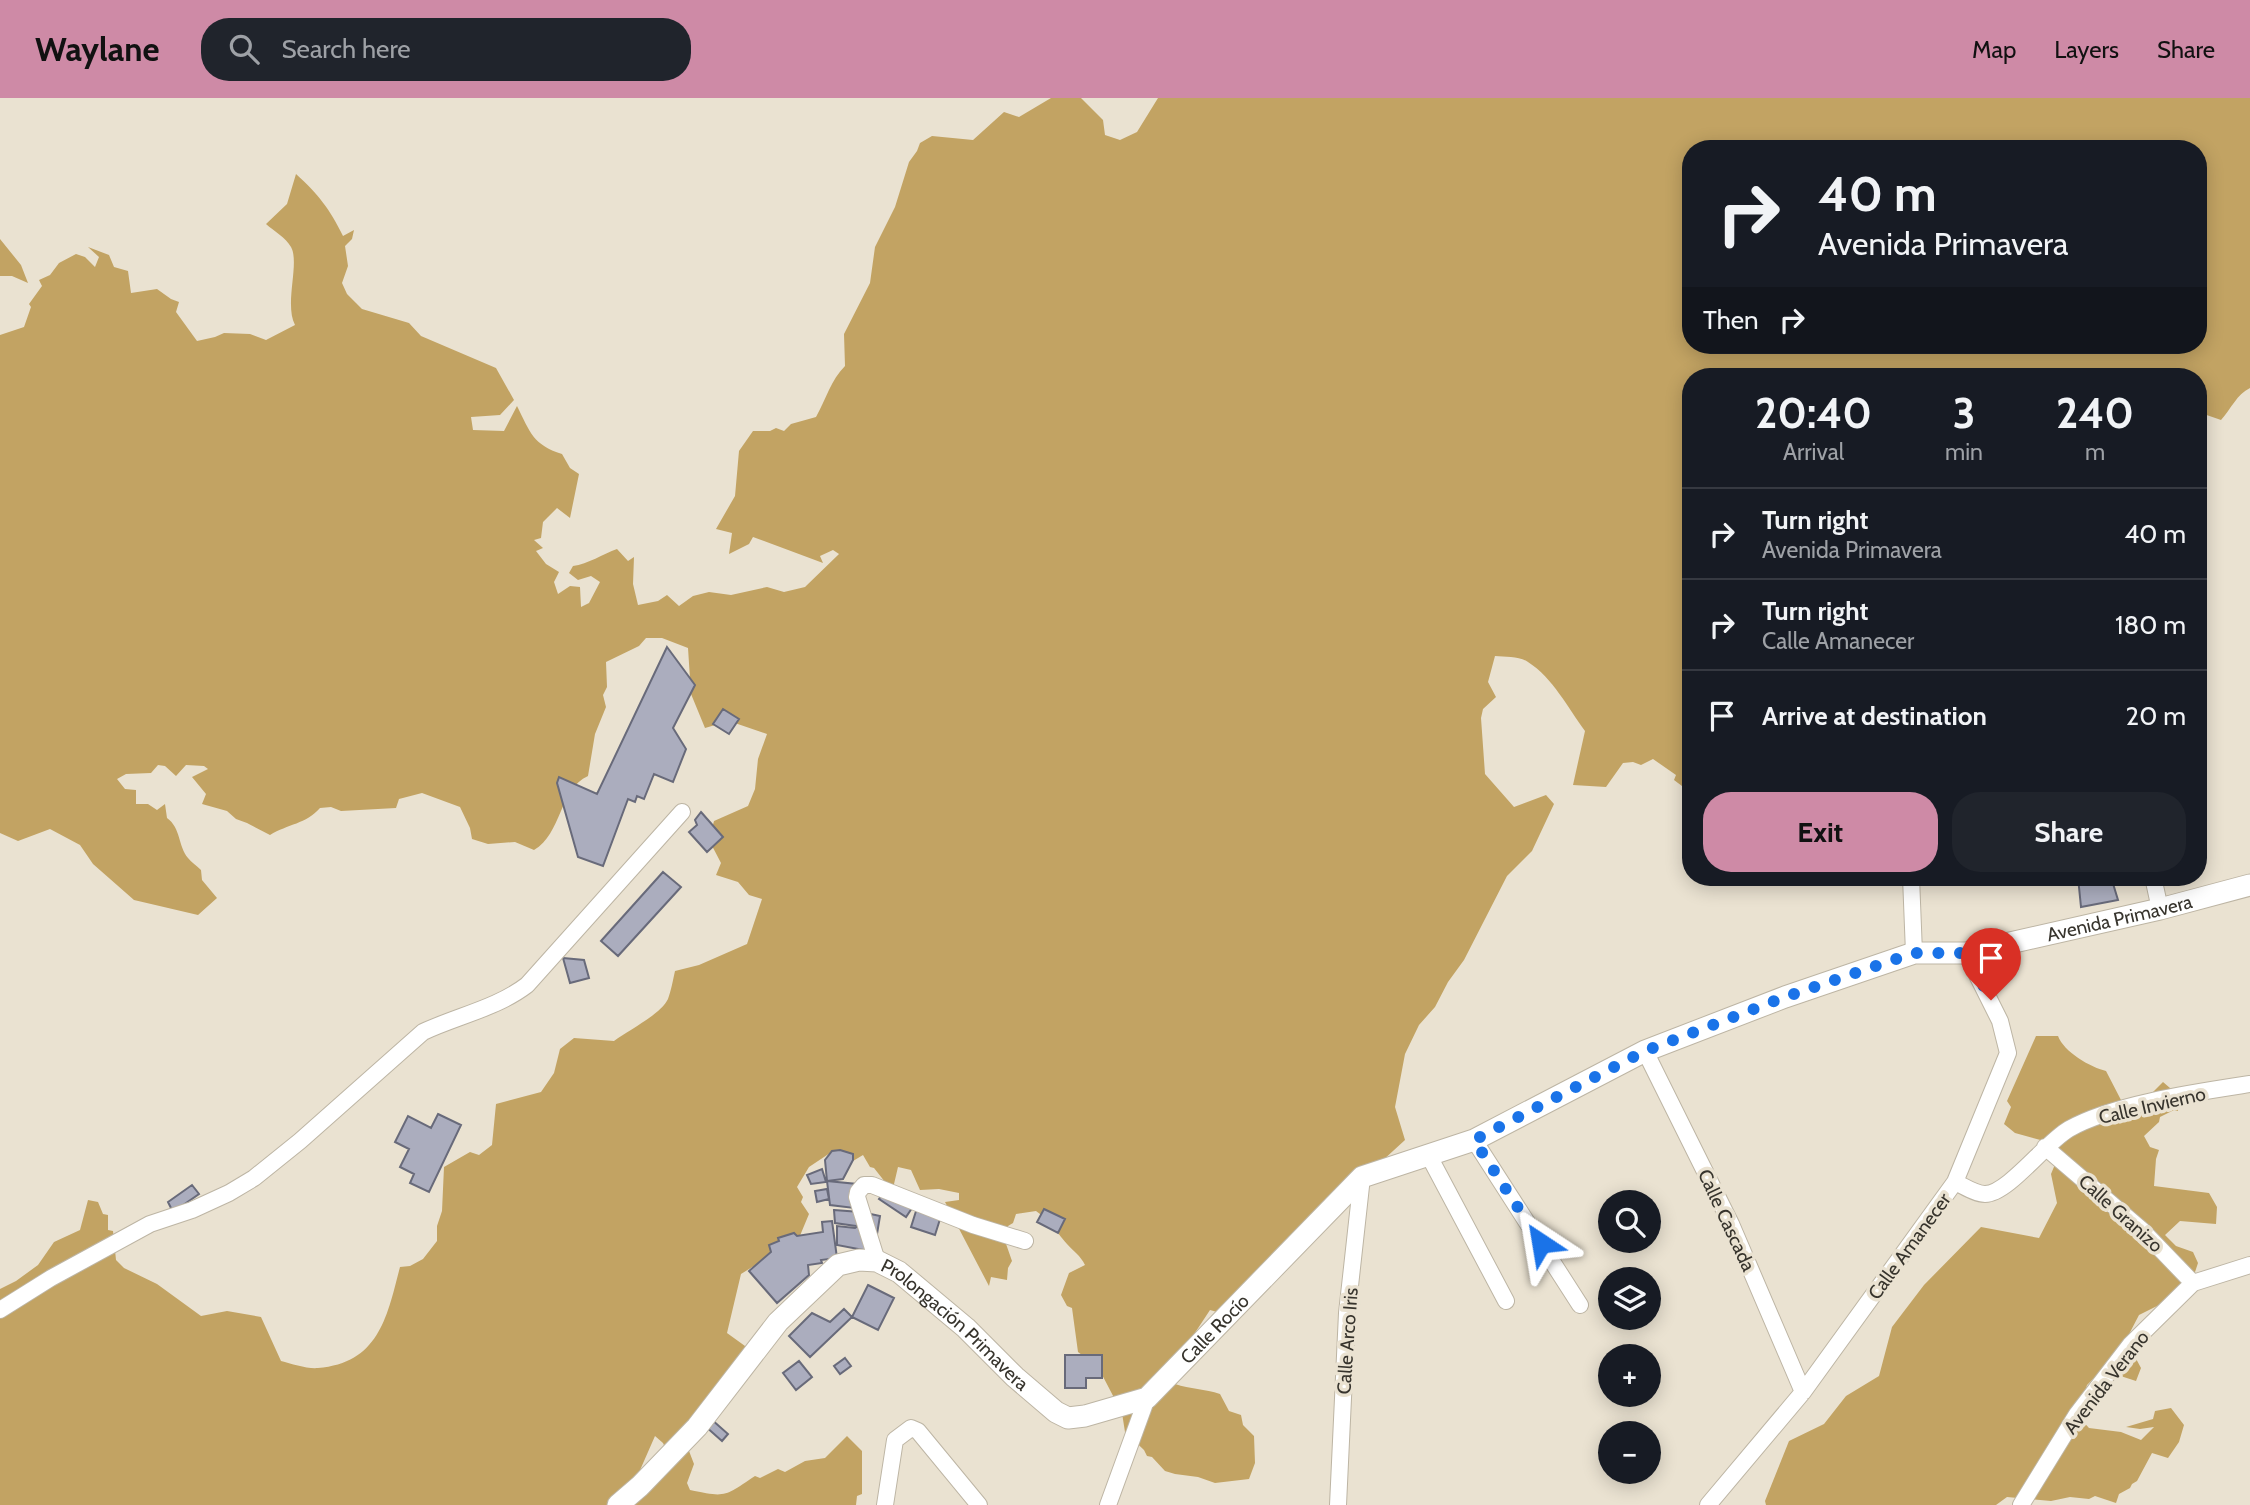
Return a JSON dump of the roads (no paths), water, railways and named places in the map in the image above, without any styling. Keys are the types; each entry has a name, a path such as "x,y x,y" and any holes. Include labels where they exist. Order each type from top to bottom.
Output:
{"street":[{"path":"0,1310 51,1278 150,1224 192,1210 254,1178 423,1032 518,992 682,812"},
{"name":"Avenida Primavera","path":"1362,1177 1474,1140 1645,1051 1785,997 1914,953 1966,953 2160,909 2250,885"},
{"path":"1910,886 1914,953"},
{"path":"2155,886 2160,909"},
{"name":"Calle Amanecer","path":"1708,1505 1803,1392 1955,1182 2008,1053 2000,1021 1966,953"},
{"name":"Calle Cascada","path":"1645,1051 1731,1224 1803,1392"},
{"name":"Calle Invierno","path":"1955,1182 1985,1194 1994,1192 2014,1179 2045,1147 2067,1130 2100,1115 2250,1084"},
{"path":"1474,1140 1580,1305"},
{"name":"Calle Granizo","path":"2045,1147 2142,1230 2193,1283"},
{"path":"1429,1156 1506,1301"},
{"name":"Calle Rocío","path":"1108,1505 1147,1398 1362,1177"},
{"name":"Calle Arco Iris","path":"1338,1505 1347,1313 1362,1177"},
{"path":"877,1261 857,1197 864,1185 872,1185 973,1225 1025,1241"},
{"name":"Prolongación Primavera","path":"618,1505 697,1427 778,1322 838,1265 859,1260 877,1261 899,1272 966,1328 1015,1377 1056,1412 1068,1418 1147,1398"},
{"name":"Avenida Verano","path":"2021,1505 2077,1414 2130,1345 2193,1283 2250,1265"},
{"path":"885,1505 895,1440 908,1429 918,1431 979,1505"}]}
